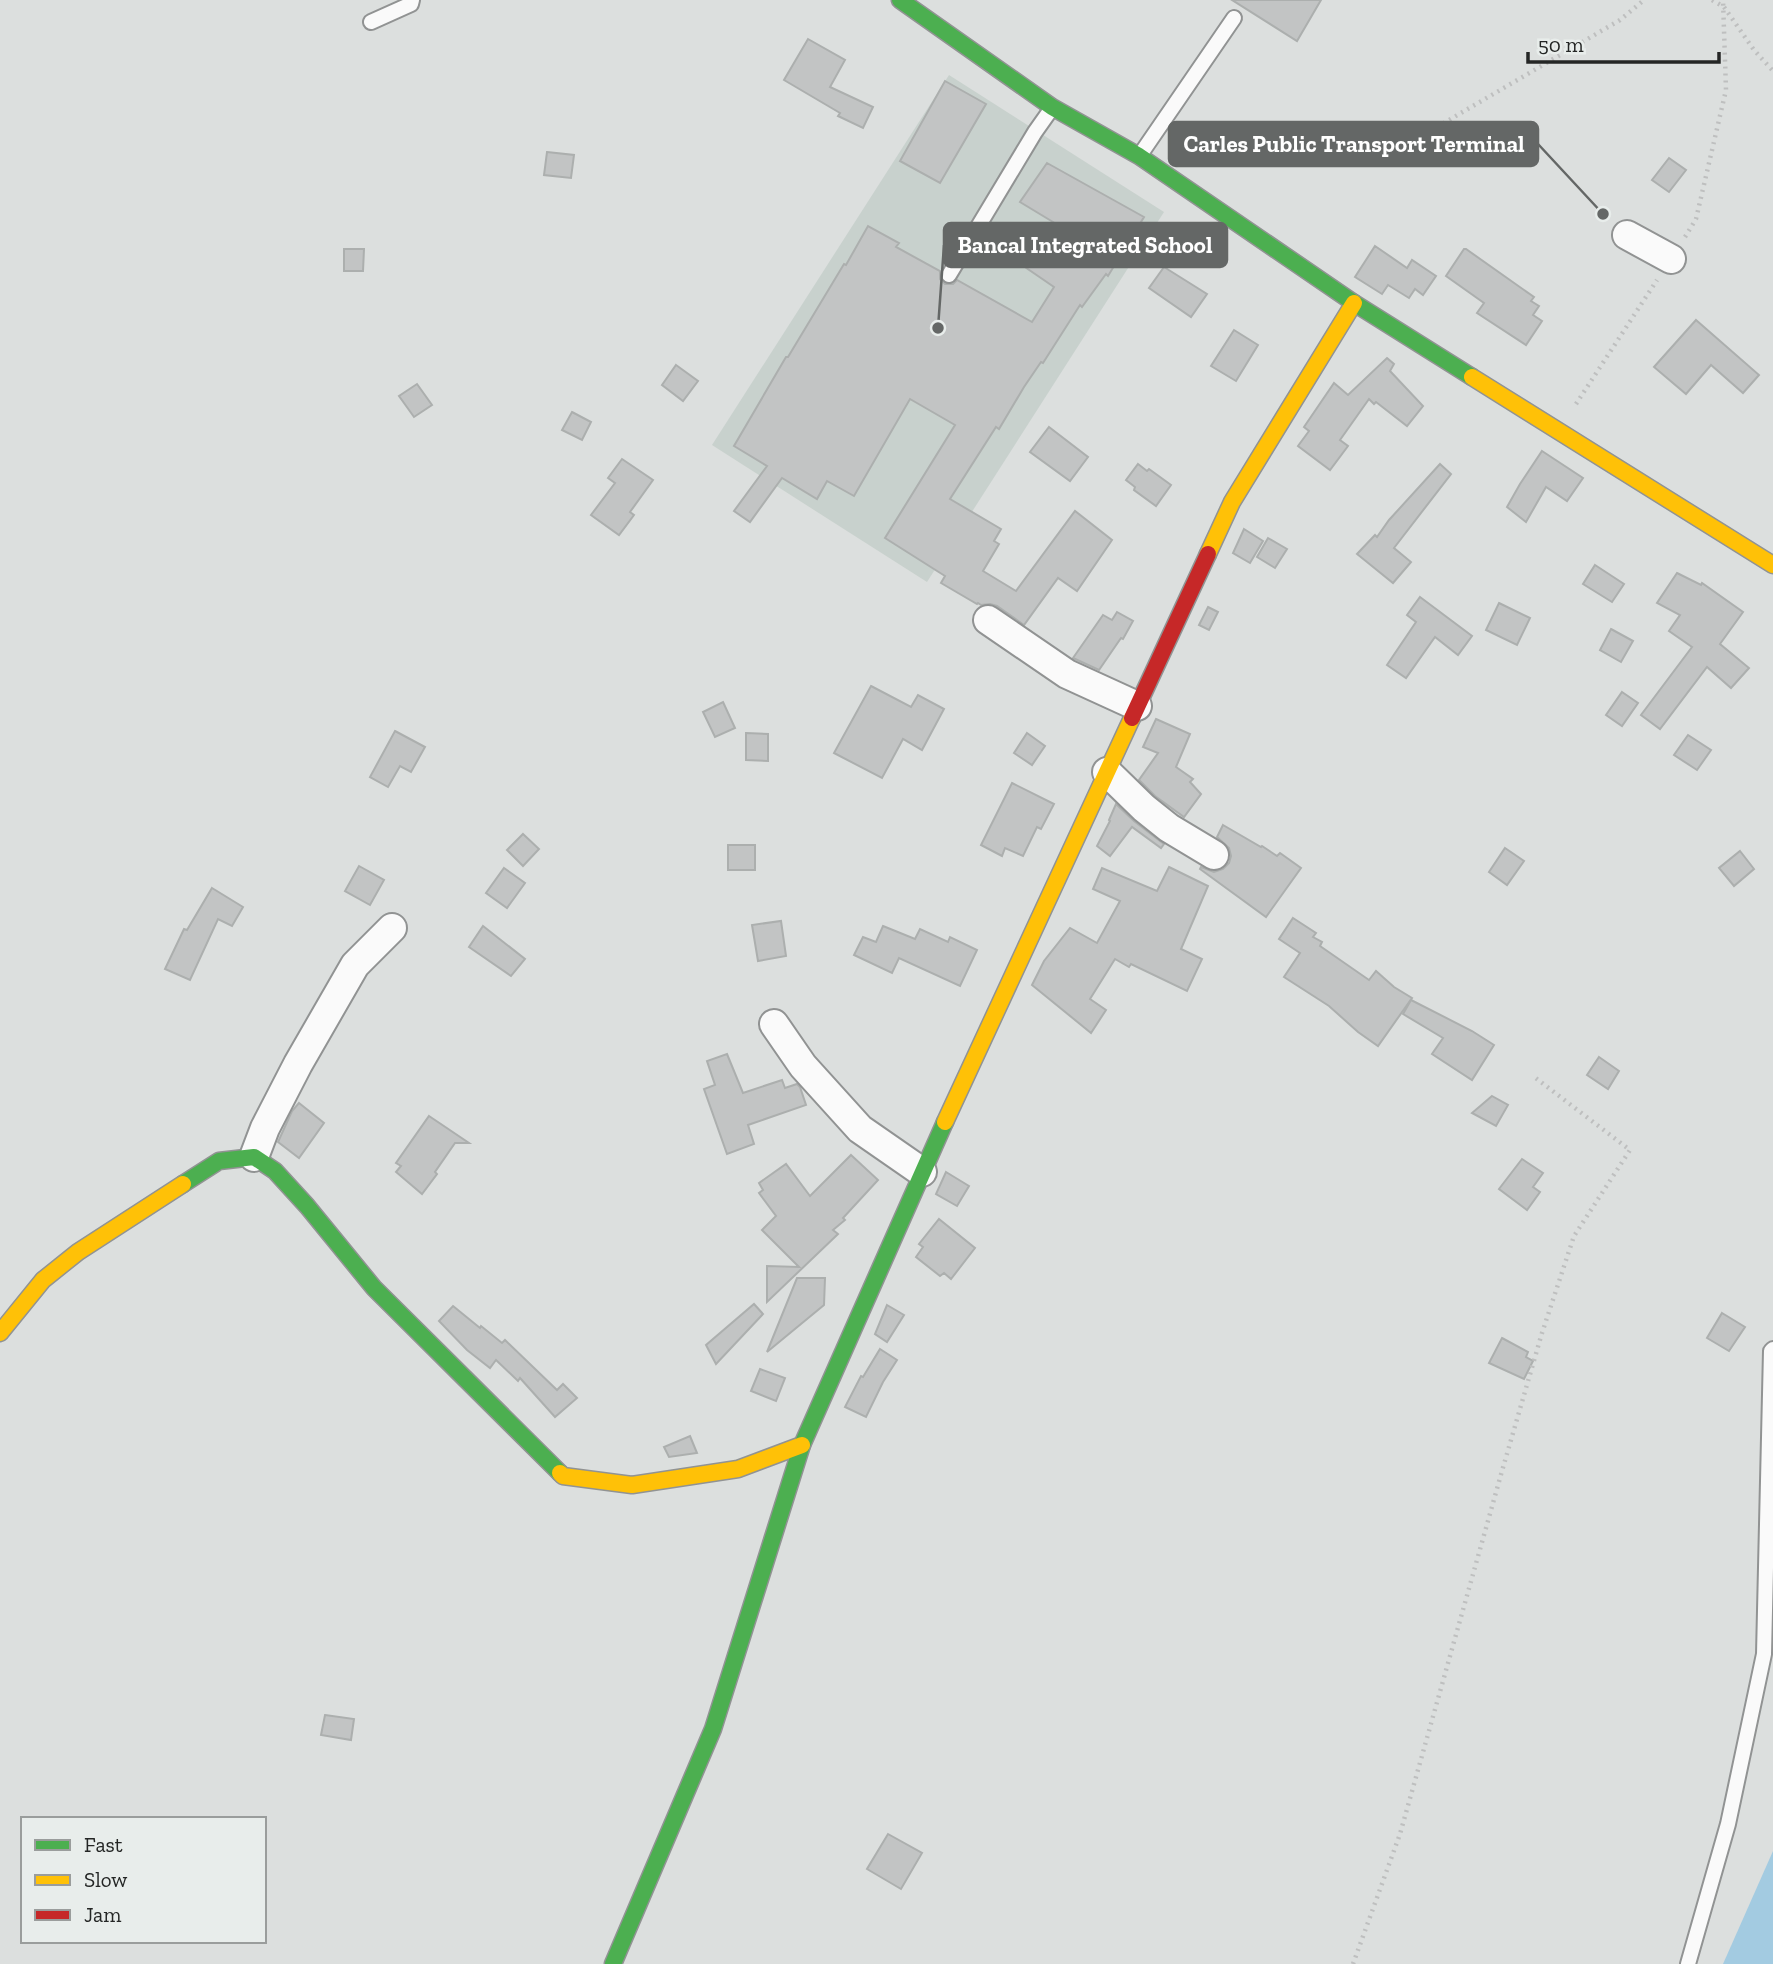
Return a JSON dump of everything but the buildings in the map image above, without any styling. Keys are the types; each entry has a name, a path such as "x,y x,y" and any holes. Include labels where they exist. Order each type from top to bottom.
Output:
{"street":[{"path":"900,0 1052,107 1139,156 1354,303 1773,565"},
{"path":"1627,235 1671,259"},
{"path":"613,1964 713,1729 802,1445 922,1172 1232,502 1354,303"},
{"path":"988,620 1067,674 1136,706"},
{"path":"1107,772 1169,828 1213,855"},
{"path":"254,1157 265,1128 355,965 392,928"},
{"path":"774,1024 803,1066 860,1129 922,1172"},
{"path":"0,1333 43,1280 78,1252 219,1161 254,1157 275,1171 307,1206 373,1288 563,1476 632,1485 738,1469 802,1445"}],"lane":[{"path":"371,22 411,4 412,0"},
{"path":"1139,156 1234,18"},
{"path":"949,275 1052,107"},
{"path":"1688,1964 1728,1824 1764,1654 1773,1349"}],"path":[{"path":"1424,134 1620,20 1644,0"},
{"path":"1712,0 1724,7 1754,50 1773,71"},
{"path":"1559,430 1696,219 1726,90 1723,0"},
{"path":"1353,1964 1400,1834 1542,1333 1574,1236 1630,1150 1533,1076"}],"shaded area":[{"path":"949,75 1164,212 927,582 712,445"}],"water":[{"path":"1773,1851 1773,1964 1723,1964"}],"traffic: fast":[{"path":"900,0 1052,107 1139,156 1354,303 1472,377"},
{"path":"613,1964 713,1729 802,1445 945,1122"},
{"path":"183,1184 219,1161 254,1157 275,1171 374,1288 560,1473"}],"traffic: slow":[{"path":"1208,554 1232,502 1354,303"},
{"path":"1472,377 1773,565"},
{"path":"945,1122 1132,718"},
{"path":"0,1333 43,1280 78,1252 183,1184"},
{"path":"560,1473 563,1476 632,1485 738,1469 802,1445"}],"traffic: jam":[{"path":"1132,718 1208,554"}],"place":[{"name":"Carles Public Transport Terminal","path":"1603,214"},
{"name":"Bancal Integrated School","path":"938,328"}]}
